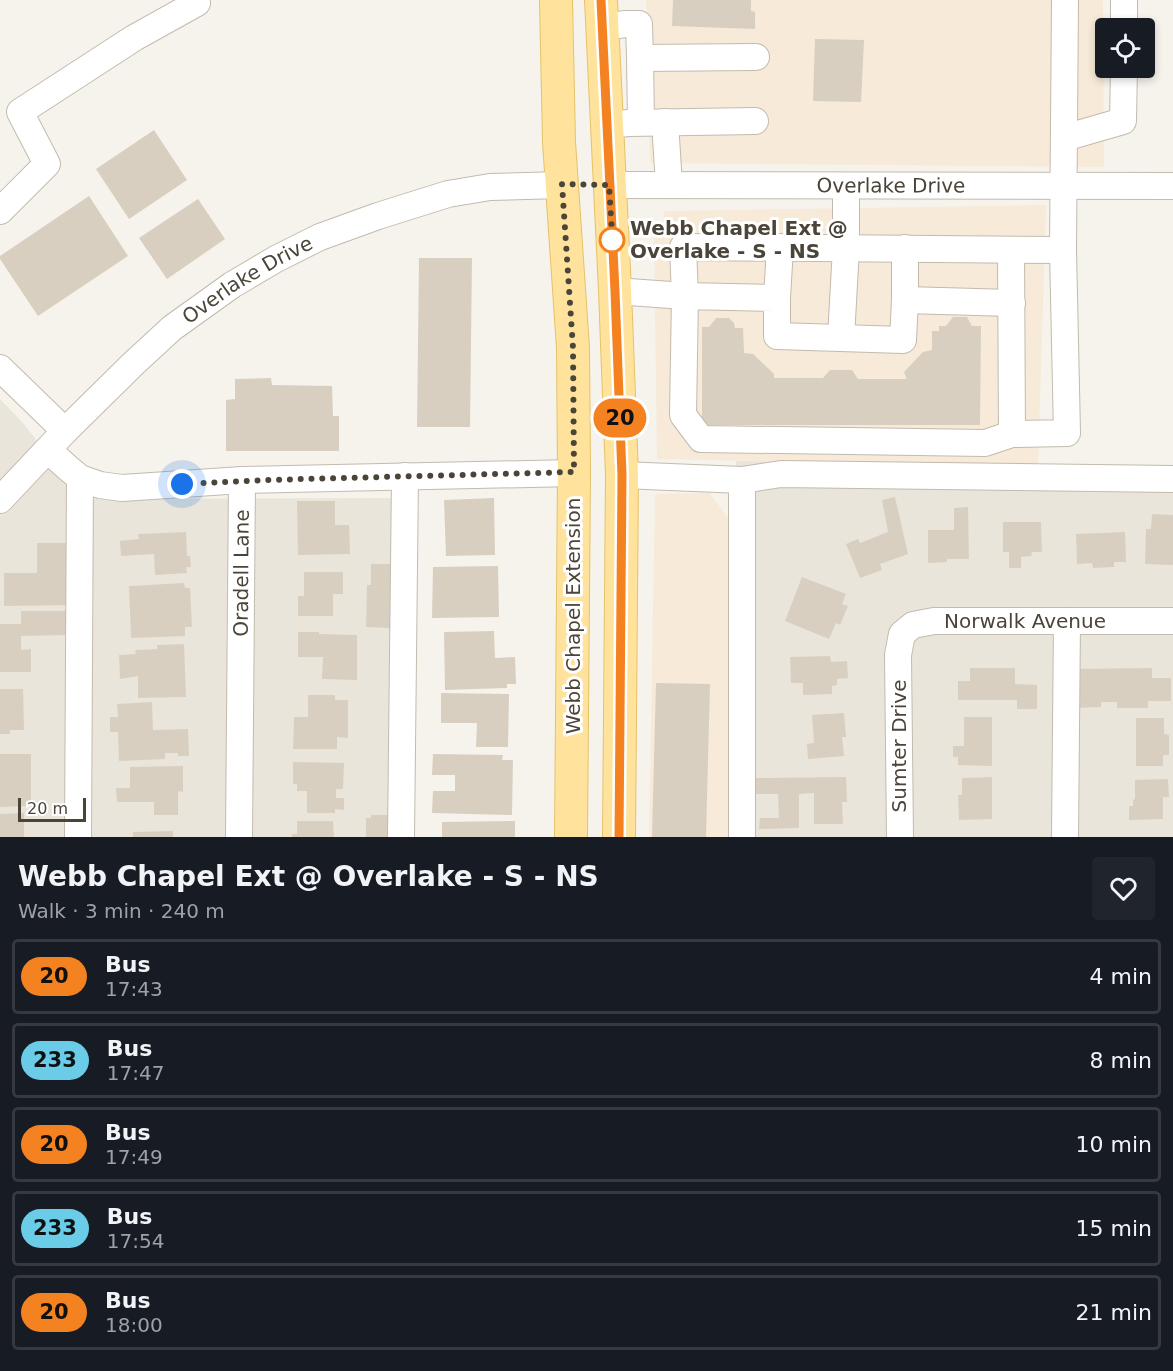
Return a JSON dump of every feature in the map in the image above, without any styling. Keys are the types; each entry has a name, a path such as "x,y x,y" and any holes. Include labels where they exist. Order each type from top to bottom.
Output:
{"main road":[{"name":"Webb Chapel Extension","path":"556,0 559,142 573,348 572,837"},
{"path":"600,8 622,475 619,837"},
{"path":"562,184 609,185"}],"street":[{"path":"1063,250 684,247 684,415 701,439 985,442 1012,434 1067,433 1063,250 1065,0"},
{"path":"1124,0 1124,18"},
{"path":"0,211 47,164 20,112 134,38 197,3"},
{"path":"600,8 626,24 640,12"},
{"path":"640,12 640,58 669,185"},
{"path":"640,58 756,57"},
{"path":"1065,138 1123,121 1124,78"},
{"path":"606,125 755,121"},
{"name":"Overlake Drive","path":"0,500 56,440 172,328 232,285 276,259 320,237 448,194 490,186 562,184"},
{"name":"Overlake Drive","path":"609,185 1173,186"},
{"path":"841,338 846,248 846,186"},
{"path":"780,247 777,336 903,340 905,248"},
{"path":"1011,250 1012,434"},
{"path":"615,291 685,296 777,298"},
{"path":"905,300 1012,303"},
{"name":"Oradell Lane","path":"0,368 56,440 68,468 80,478 100,485 122,488 242,480 239,837"},
{"path":"242,480 574,472"},
{"path":"622,475 742,480 781,474 1173,478"},
{"path":"401,837 405,476"},
{"path":"78,837 80,478"},
{"path":"742,480 742,837"},
{"name":"Norwalk Avenue","path":"898,655 902,634 913,625 934,621 1173,621"},
{"path":"1065,837 1067,621"},
{"name":"Sumter Drive","path":"898,655 900,837"}],"shaded area":[{"path":"646,0 1103,0 1103,18 1095,18 1095,78 1103,78 1104,167 650,163"},
{"path":"1046,205 1038,467 657,459 654,236 663,236 664,211"},
{"path":"0,399 23,423 83,499 405,498 402,837 0,837"},
{"path":"736,461 1173,470 1173,837 735,837"},
{"path":"709,493 736,528 735,837 649,837 655,494"}],"building":[{"path":"673,0 751,0 751,11 755,12 755,29 672,26"},
{"path":"815,39 864,40 861,102 813,101"},
{"path":"154,130 187,180 129,219 96,169"},
{"path":"89,196 128,256 38,316 0,256"},
{"path":"198,199 225,239 167,279 139,238"},
{"path":"419,258 472,258 470,427 417,427"},
{"path":"953,317 967,317 972,326 981,326 980,425 702,425 702,327 709,327 716,318 729,318 735,328 743,328 744,353 753,354 774,374 774,378 823,378 830,370 852,370 858,379 907,379 904,372 923,352 932,350 932,331 939,331 939,326 946,326"},
{"path":"271,378 272,385 332,386 333,416 339,416 339,451 226,451 226,400 235,399 235,379"},
{"path":"895,497 908,554 880,564 882,570 860,578 846,544 858,539 860,543 888,532 882,500"},
{"path":"494,498 495,555 446,556 444,500"},
{"path":"297,501 335,501 335,525 349,525 350,554 298,555"},
{"path":"968,507 969,559 947,559 947,562 928,563 928,530 954,530 954,508"},
{"path":"1152,514 1173,515 1173,565 1145,564 1146,529 1151,529"},
{"path":"1003,522 1041,522 1042,552 1032,552 1031,556 1021,557 1021,568 1009,568 1009,552 1003,552"},
{"path":"186,532 187,556 190,556 191,567 186,567 187,573 155,575 154,554 121,556 120,541 139,539 138,534"},
{"path":"1125,532 1126,562 1114,562 1114,567 1093,568 1092,563 1077,564 1076,534"},
{"path":"37,543 74,543 73,605 4,606 4,573 37,573"},
{"path":"371,564 391,564 390,628 366,627 367,585 371,585"},
{"path":"498,566 499,617 432,618 433,567"},
{"path":"304,572 343,572 343,594 333,594 333,616 298,616 298,596 304,596"},
{"path":"802,577 846,594 842,604 848,606 840,625 836,623 829,639 785,621"},
{"path":"184,583 185,588 190,588 192,627 185,627 185,636 131,638 129,586"},
{"path":"21,611 70,611 70,635 21,636 21,650 31,649 31,672 0,672 0,624 21,624"},
{"path":"494,631 495,658 515,657 516,684 507,684 507,688 445,690 444,632"},
{"path":"298,632 357,635 357,680 322,679 323,657 298,657"},
{"path":"184,644 186,697 138,698 138,676 120,679 119,655 136,654 135,650 157,649 157,645"},
{"path":"830,656 831,662 847,661 848,678 837,679 837,685 832,686 832,694 803,695 803,683 791,683 790,657"},
{"path":"970,668 1015,668 1015,684 1037,685 1037,709 1017,709 1017,700 958,700 958,681 970,681"},
{"path":"1152,668 1152,678 1171,678 1171,701 1148,701 1148,708 1117,708 1117,702 1101,702 1101,707 1075,708 1075,669"},
{"path":"656,683 710,684 706,837 652,837"},
{"path":"0,689 23,689 24,730 10,730 10,734 0,734"},
{"path":"441,693 509,694 508,747 476,747 477,723 441,723"},
{"path":"308,695 335,695 335,700 348,700 348,738 337,737 337,749 293,749 294,717 308,717"},
{"path":"152,702 153,730 188,729 189,756 165,753 165,759 119,761 118,732 110,732 110,717 118,717 117,704"},
{"path":"844,713 846,737 842,737 844,756 808,759 807,744 814,743 812,715"},
{"path":"964,717 992,717 992,766 958,765 958,757 953,757 953,746 964,746"},
{"path":"1136,718 1164,718 1164,734 1169,735 1169,755 1163,755 1163,766 1136,766"},
{"path":"0,754 31,754 31,806 0,807"},
{"path":"433,754 503,755 502,760 513,760 512,815 432,813 433,791 455,791 455,775 432,775"},
{"path":"293,762 344,763 343,789 336,789 336,798 344,798 344,810 335,809 335,813 307,813 307,791 297,791 297,784 293,784"},
{"path":"183,766 183,792 178,791 178,815 154,815 154,802 117,802 116,788 130,788 130,767"},
{"path":"846,777 847,802 842,802 843,824 814,824 814,793 799,794 799,828 759,829 760,818 779,818 778,794 756,794 756,778"},
{"path":"992,777 992,819 959,820 958,795 962,795 962,778"},
{"path":"1168,779 1169,797 1163,797 1163,819 1129,820 1129,806 1133,806 1135,799 1135,780"},
{"path":"24,813 24,837 0,837 0,814"},
{"path":"371,815 393,815 393,837 366,837 366,818 371,818"},
{"path":"297,821 333,821 334,837 292,837 292,834 297,834"},
{"path":"515,821 515,837 442,837 442,822"},
{"path":"173,831 173,837 133,837 133,832"}],"bus line":[{"name":"20","path":"601,0 622,475 619,837"}],"place":[{"name":"Webb Chapel Ext @ Overlake - S - NS","path":"612,240"}],"route":[{"path":"182,484 242,480 574,472 573,348 562,184 609,185 613,249 612,240"}]}
